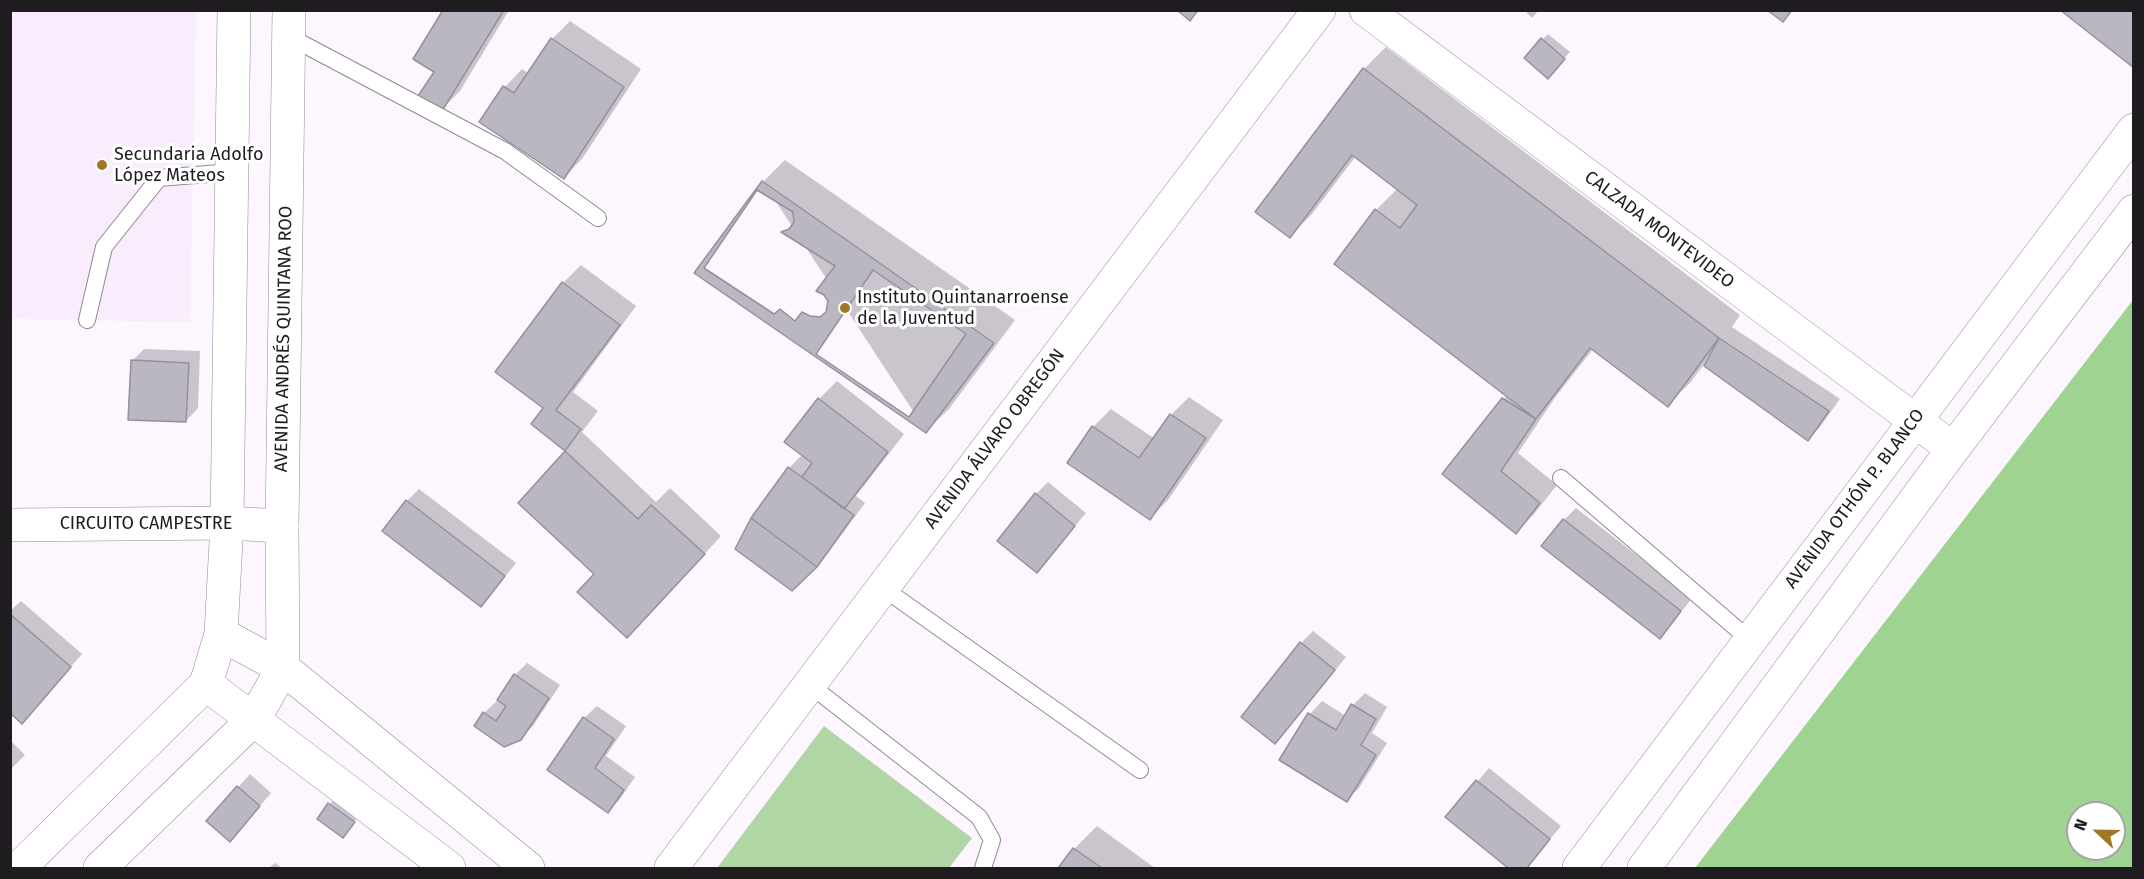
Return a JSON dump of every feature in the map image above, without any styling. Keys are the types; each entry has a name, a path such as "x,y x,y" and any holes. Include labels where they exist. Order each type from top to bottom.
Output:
{"street":[{"path":"19,868 206,684 221,634 227,523 234,10"},
{"name":"AVENIDA ÁLVARO OBREGÓN","path":"671,868 1319,10"},
{"name":"CALZADA MONTEVIDEO","path":"1366,10 1953,449"},
{"name":"AVENIDA ANDRÉS QUINTANA ROO","path":"283,668 282,526 289,23"},
{"name":"AVENIDA OTHÓN P. BLANCO","path":"1579,868 2133,130"},
{"path":"1644,868 1953,449 2133,211"},
{"name":"CIRCUITO CAMPESTRE","path":"10,525 227,523 282,526"},
{"path":"221,634 283,668 528,868"},
{"path":"100,868 254,719 283,668"},
{"path":"206,684 449,868"}],"lane":[{"path":"289,23 505,151 598,218"},
{"path":"87,320 104,247 159,178 232,172"},
{"path":"1561,478 1750,640"},
{"path":"883,588 1140,771"},
{"path":"810,685 979,817 992,840 983,868"}],"shaded area":[{"name":"Secundaria Adolfo López Mateos","path":"11,11 196,11 190,322 11,319"}],"green space":[{"path":"2133,300 2133,868 1695,868"},
{"path":"824,726 972,838 949,868 717,868"}],"building":[{"path":"443,10 504,10 442,111 418,96 434,72 413,59"},
{"path":"1177,10 1198,10 1190,21"},
{"path":"1767,10 1792,10 1783,22"},
{"path":"2060,10 2134,10 2134,68"},
{"path":"551,38 624,87 564,179 479,122 503,86 514,93"},
{"path":"1541,38 1565,59 1548,79 1524,58"},
{"path":"1363,68 1719,338 1668,407 1590,348 1536,419 1334,264 1375,209 1400,228 1417,205 1352,155 1290,238 1255,212"},
{"name":"Instituto Quintanarroense de la Juventud","path":"762,181 994,343 926,433 694,273"},
{"path":"757,190 793,212 794,222 789,229 781,232 835,266 816,291 824,295 828,301 826,312 820,317 802,312 795,321 780,309 774,314 704,268"},
{"path":"873,270 966,334 909,417 816,354"},
{"path":"562,282 620,325 556,410 581,429 565,451 531,424 543,408 495,372"},
{"path":"1719,338 1829,411 1808,441 1704,366"},
{"path":"131,360 189,363 186,422 128,420"},
{"path":"818,398 888,452 844,509 802,477 812,463 784,442"},
{"path":"1502,398 1536,419 1501,471 1540,503 1516,534 1442,474"},
{"path":"1170,414 1206,438 1150,520 1067,463 1092,426 1139,458"},
{"path":"565,451 638,519 651,505 705,554 627,638 577,592 594,574 518,503"},
{"path":"788,467 854,515 817,567 751,518"},
{"path":"1035,493 1075,526 1037,573 997,541"},
{"path":"406,500 505,576 481,607 382,531"},
{"path":"751,518 817,567 792,591 735,549"},
{"path":"1563,519 1681,611 1660,639 1541,546"},
{"path":"10,614 71,667 22,724 10,713"},
{"path":"1300,642 1335,670 1275,744 1241,717"},
{"path":"514,674 549,698 521,740 504,747 474,726 483,712 496,721 506,706 497,700"},
{"path":"1351,704 1376,719 1361,745 1376,755 1347,802 1279,760 1308,713 1336,730"},
{"path":"583,717 614,739 595,768 624,790 608,813 547,770"},
{"path":"1476,780 1550,839 1527,868 1508,868 1445,817"},
{"path":"237,786 260,806 230,842 206,821"},
{"path":"328,803 355,822 343,838 317,819"},
{"path":"1073,848 1102,868 1058,868"}],"place":[{"name":"Secundaria Adolfo López Mateos","path":"102,165"},
{"name":"Instituto Quintanarroense de la Juventud","path":"845,308"}]}
